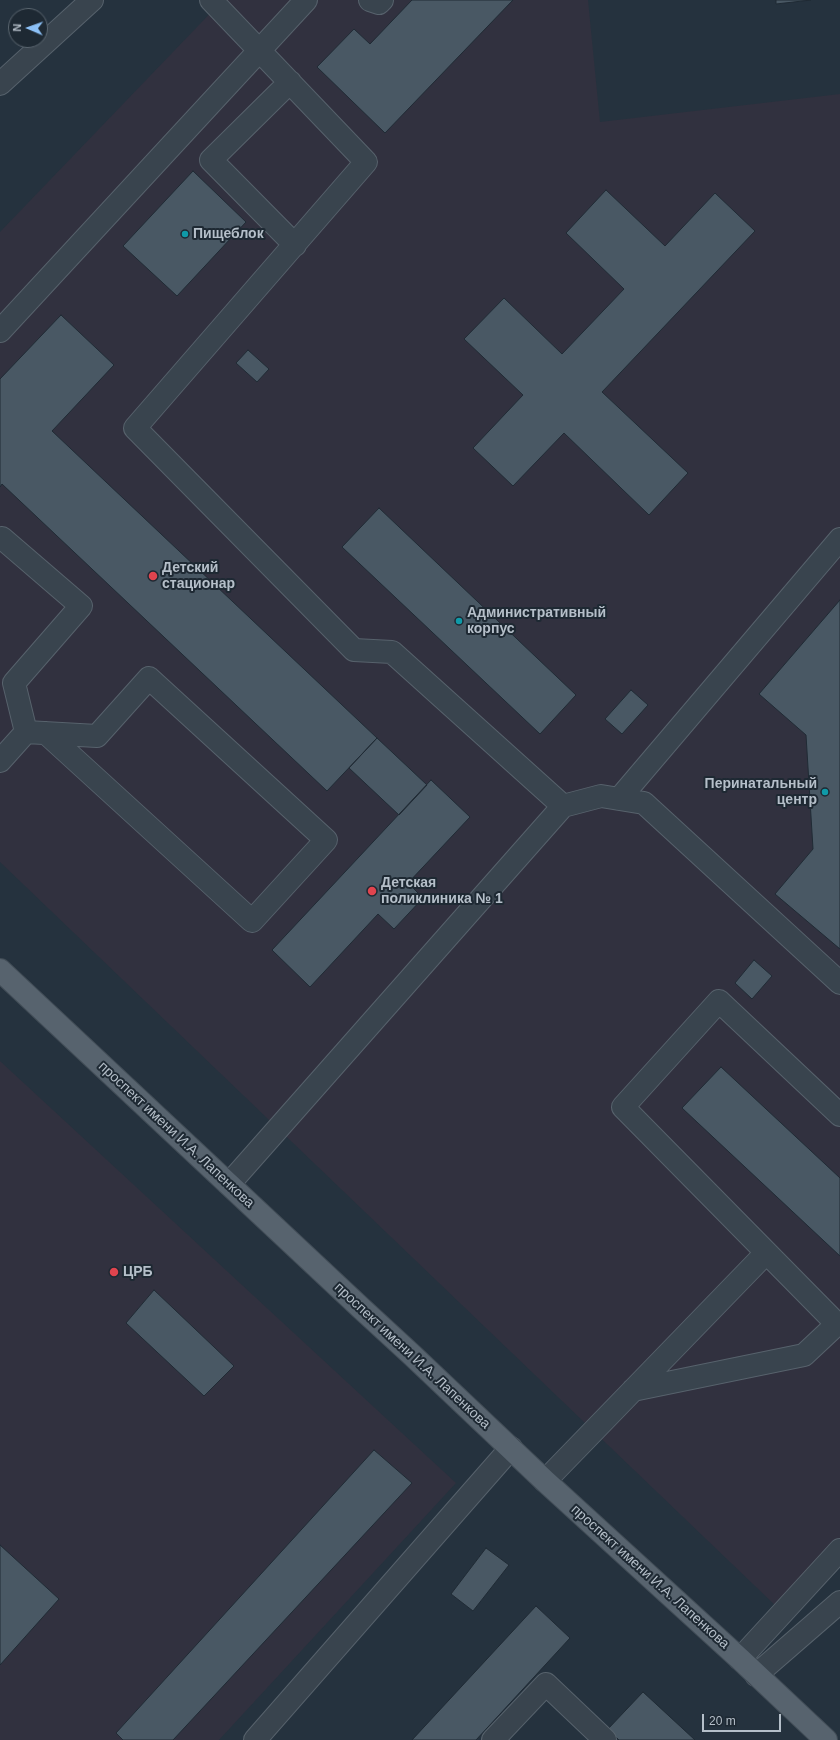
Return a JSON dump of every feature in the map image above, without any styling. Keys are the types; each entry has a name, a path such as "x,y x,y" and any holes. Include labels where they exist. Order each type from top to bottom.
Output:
{"main road":[{"name":"проспект имени И.А. Лапенкова","path":"0,970 544,1480 740,1659 826,1740"}],"street":[{"path":"0,84 92,0"},
{"path":"211,0 366,162 135,428 354,650 392,652 563,806"},
{"path":"0,331 306,0"},
{"path":"370,0 379,3 382,0"},
{"path":"290,82 211,160 295,245"},
{"path":"2,538 81,606 14,684 21,711"},
{"path":"619,799 840,539"},
{"path":"0,688 21,711 36,733 252,921 326,840 149,678 96,736 36,733 0,762"},
{"path":"229,1184 563,806 601,796 644,803 840,983"},
{"path":"633,1390 804,1355 838,1325 766,1254 623,1107 719,1001 840,1115"},
{"path":"544,1480 766,1254"},
{"path":"255,1740 510,1448"},
{"path":"740,1659 840,1550"},
{"path":"756,1675 840,1602"},
{"path":"493,1740 546,1684 605,1740"}],"shaded area":[{"path":"223,0 588,0 600,122 840,94 840,1548 779,1609 0,862 0,232"},
{"name":"ЦРБ","path":"0,1061 456,1483 219,1740 0,1740"}],"building":[{"path":"412,0 513,0 385,133 317,67 354,29 370,44"},
{"path":"776,0 811,0 776,4"},
{"name":"Пищеблок","path":"193,171 246,222 177,296 123,246"},
{"path":"606,190 665,246 715,193 755,231 602,392 688,473 649,515 564,433 513,486 473,448 523,395 464,339 504,298 562,354 624,289 566,233"},
{"name":"Детский стационар","path":"61,315 114,365 52,431 377,738 327,791 2,484 0,487 0,379"},
{"path":"248,350 269,369 257,382 236,363"},
{"name":"Административный корпус","path":"379,508 576,695 540,734 342,547"},
{"name":"Перинатальный центр","path":"840,600 840,949 775,894 813,849 806,735 759,694"},
{"path":"631,690 648,705 622,734 605,719"},
{"path":"377,738 427,785 399,815 349,768"},
{"name":"Детская поликлиника № 1","path":"431,780 470,817 408,883 423,898 394,929 378,914 310,987 272,950"},
{"path":"754,960 772,976 752,999 735,983"},
{"path":"721,1067 840,1178 840,1256 682,1108"},
{"path":"154,1290 234,1366 204,1396 126,1323"},
{"path":"374,1450 412,1483 173,1740 123,1740 116,1733"},
{"path":"0,1545 59,1599 0,1665"},
{"path":"486,1548 509,1565 473,1611 451,1594"},
{"path":"536,1606 570,1638 476,1740 412,1740"},
{"path":"643,1692 695,1740 619,1740 608,1729"}],"place":[{"name":"Пищеблок","path":"185,234"},
{"name":"Детский стационар","path":"153,576"},
{"name":"Административный корпус","path":"459,621"},
{"name":"Перинатальный центр","path":"825,792"},
{"name":"Детская поликлиника № 1","path":"372,891"},
{"name":"ЦРБ","path":"114,1272"}]}
